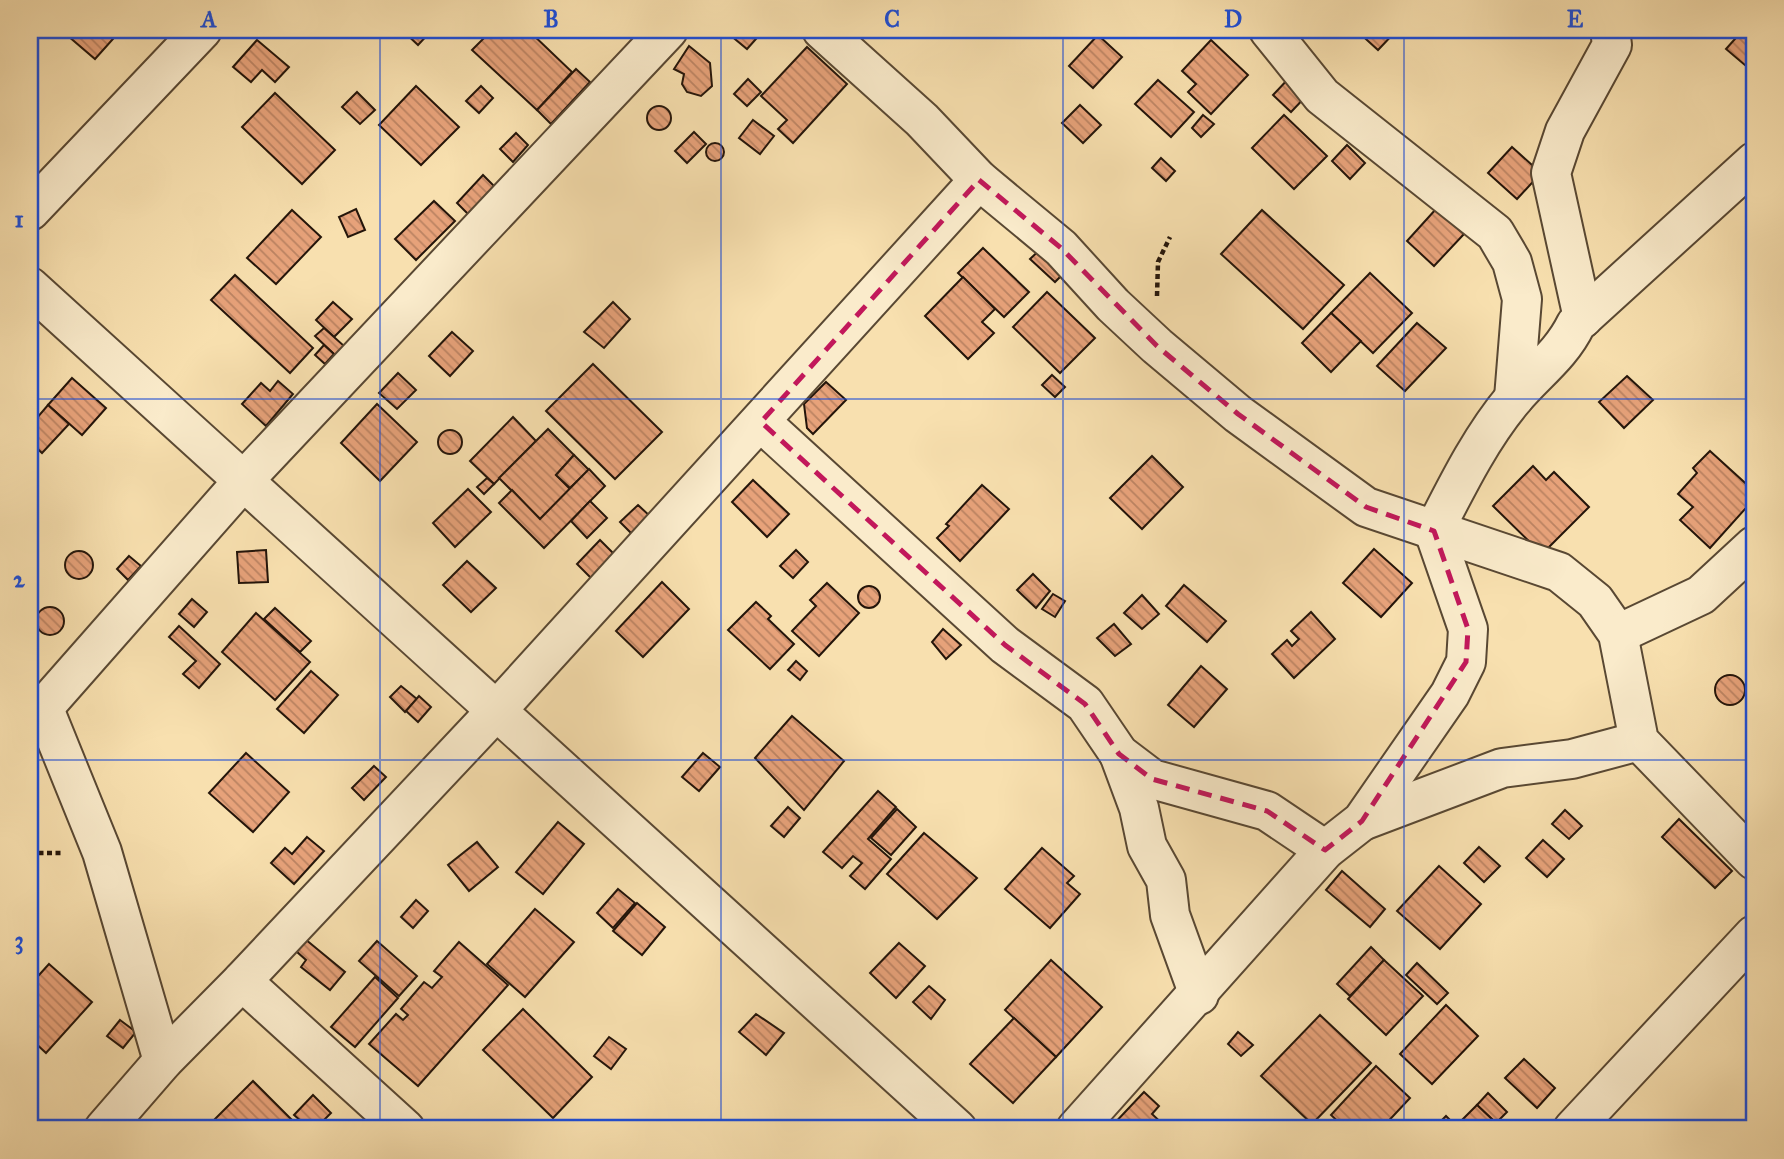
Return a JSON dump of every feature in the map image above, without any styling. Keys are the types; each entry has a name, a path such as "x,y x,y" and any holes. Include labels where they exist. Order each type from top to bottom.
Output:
{"street":[{"path":"30,211 202,30"},
{"path":"163,1061 102,852 37,716 244,480 668,30"},
{"path":"822,30 922,120 979,180 1061,248 1113,305 1157,346 1238,414 1366,507 1559,572 1595,601 1618,634 1639,741 1754,860"},
{"path":"1269,30 1322,96 1495,233 1512,262 1522,299 1514,398"},
{"path":"1583,318 1551,173 1565,131 1612,45 1610,30"},
{"path":"1076,1129 1199,995 1325,850 1362,821 1450,694 1466,662 1468,629 1434,531 1459,483 1514,398 1565,346 1576,324 1754,162"},
{"path":"104,1129 163,1061 496,711 979,180"},
{"path":"30,287 957,1129"},
{"path":"761,422 1005,646 1085,704 1119,754 1139,808 1147,846 1166,880 1170,915 1199,995"},
{"path":"1618,634 1701,595 1754,546"},
{"path":"1362,821 1502,768 1572,758 1639,741"},
{"path":"1119,754 1152,779 1268,811 1325,850"},
{"path":"1573,1129 1754,935"},
{"path":"242,981 405,1129"}],"path":[{"path":"1157,346 1158,262 1170,237"}],"highlighted area":[{"path":"979,180 1061,248 1157,346 1238,414 1366,507 1434,531 1468,629 1466,662 1362,821 1325,850 1267,811 1152,779 1119,754 1085,704 1005,645 761,422"}],"building":[{"path":"61,30 121,30 95,59"},
{"path":"402,30 432,30 418,45"},
{"path":"492,30 528,30 572,72 537,110 472,50"},
{"path":"724,30 764,30 747,49"},
{"path":"1356,30 1397,30 1378,50"},
{"path":"1743,30 1754,40 1754,58 1746,66 1726,49"},
{"path":"1098,35 1122,57 1093,88 1069,66"},
{"path":"257,40 289,67 275,82 262,70 251,82 233,67"},
{"path":"1211,40 1248,75 1211,114 1188,92 1196,84 1182,71"},
{"path":"689,46 710,63 712,86 701,96 687,92 682,84 684,74 674,69"},
{"path":"807,47 847,84 793,143 778,129 787,120 761,96"},
{"path":"576,69 590,82 551,124 537,110"},
{"path":"1291,76 1309,93 1291,112 1273,95"},
{"path":"748,79 761,92 747,106 734,94"},
{"path":"1158,80 1194,112 1171,137 1135,104"},
{"path":"416,86 459,127 421,165 379,125"},
{"path":"481,86 493,98 479,113 466,101"},
{"path":"357,92 375,110 360,124 342,107"},
{"path":"275,93 335,150 302,184 242,127"},
{"path":"1080,105 1101,125 1083,143 1062,123"},
{"path":"654,106 664,106 671,113 671,123 664,130 654,130 647,123 647,113"},
{"path":"1203,115 1214,124 1201,137 1192,128"},
{"path":"1284,115 1327,156 1294,189 1252,148"},
{"path":"753,120 774,136 760,154 739,138"},
{"path":"694,132 706,144 687,163 675,151"},
{"path":"516,133 528,145 513,162 500,149"},
{"path":"715,143 721,146 724,152 721,158 715,161 709,158 706,152 709,146"},
{"path":"1347,145 1365,163 1350,179 1332,161"},
{"path":"1512,147 1541,173 1517,199 1488,173"},
{"path":"1161,158 1175,171 1166,181 1152,168"},
{"path":"483,175 495,187 469,215 457,203"},
{"path":"434,201 455,221 416,260 395,239"},
{"path":"356,209 365,230 348,237 339,217"},
{"path":"1436,209 1464,234 1434,266 1407,241"},
{"path":"292,210 321,237 276,284 247,258"},
{"path":"1262,210 1344,285 1303,329 1221,254"},
{"path":"1045,245 1069,268 1055,282 1030,259"},
{"path":"983,248 1029,292 1004,317 958,273"},
{"path":"1370,273 1412,313 1373,353 1331,313"},
{"path":"235,275 313,348 290,373 211,300"},
{"path":"963,277 995,309 982,322 994,333 968,359 925,316"},
{"path":"1047,292 1095,338 1060,373 1013,327"},
{"path":"333,302 352,319 334,337 316,320"},
{"path":"613,302 630,319 604,348 584,332"},
{"path":"1331,313 1361,341 1331,372 1302,343"},
{"path":"1417,323 1446,348 1405,391 1377,366"},
{"path":"324,328 344,346 336,356 315,336"},
{"path":"452,332 473,351 450,376 429,356"},
{"path":"324,345 334,354 325,364 315,355"},
{"path":"593,364 662,432 615,479 546,411"},
{"path":"398,373 416,390 397,409 379,393"},
{"path":"1052,375 1065,387 1055,397 1042,385"},
{"path":"1627,376 1653,400 1624,428 1599,402"},
{"path":"72,378 106,408 82,435 48,405"},
{"path":"278,381 293,394 266,426 242,404 261,383 270,391"},
{"path":"826,382 846,400 813,434 807,428 804,404"},
{"path":"377,404 417,442 380,481 341,443"},
{"path":"48,405 69,424 42,453 30,442 30,426"},
{"path":"513,417 536,441 494,484 470,461"},
{"path":"548,429 574,455 556,475 570,489 540,519 499,478"},
{"path":"450,430 461,437 462,442 455,453 450,454 439,447 438,442 445,431"},
{"path":"1710,451 1754,491 1754,499 1710,548 1680,520 1693,507 1678,494 1697,473 1693,468"},
{"path":"574,455 589,470 570,488 556,475"},
{"path":"1152,456 1183,487 1142,529 1110,498"},
{"path":"1533,466 1546,480 1554,472 1589,507 1542,554 1493,506"},
{"path":"589,469 605,486 544,548 499,503 512,490 540,519"},
{"path":"487,478 494,484 484,494 477,487"},
{"path":"753,480 789,514 767,537 732,502"},
{"path":"982,485 1009,509 960,561 937,538 949,526 946,524"},
{"path":"468,489 491,512 455,547 433,523"},
{"path":"590,501 607,518 587,538 571,521"},
{"path":"638,505 652,518 634,536 620,522"},
{"path":"600,540 620,560 597,584 577,564"},
{"path":"1374,549 1412,583 1381,617 1343,583"},
{"path":"266,550 268,582 239,583 237,552"},
{"path":"796,550 808,562 793,578 780,566"},
{"path":"79,551 89,555 93,565 89,575 79,579 69,575 65,565 69,555"},
{"path":"129,556 141,566 128,580 117,569"},
{"path":"467,561 496,588 471,612 443,585"},
{"path":"1033,574 1050,591 1036,608 1017,590"},
{"path":"662,582 689,609 643,657 616,631"},
{"path":"827,583 859,613 819,656 792,631 816,606 810,600"},
{"path":"1184,585 1226,621 1207,642 1166,606"},
{"path":"869,586 877,589 880,597 877,605 869,608 861,605 858,597 861,589"},
{"path":"1053,594 1065,601 1055,617 1042,609"},
{"path":"1142,595 1159,614 1142,629 1124,613"},
{"path":"192,599 207,612 194,627 179,614"},
{"path":"756,602 771,616 768,619 794,644 770,669 728,630"},
{"path":"50,607 60,611 64,621 60,631 50,635 40,631 36,621 40,611"},
{"path":"275,608 311,641 300,652 264,619"},
{"path":"1311,612 1335,639 1294,678 1272,654 1287,640 1292,646 1299,639 1291,631"},
{"path":"256,613 310,662 275,700 222,652"},
{"path":"1114,624 1131,644 1115,656 1097,638"},
{"path":"179,626 220,664 199,688 183,674 196,661 169,637"},
{"path":"943,629 961,645 946,659 932,642"},
{"path":"796,661 807,671 800,680 788,670"},
{"path":"1201,666 1227,689 1194,727 1168,705"},
{"path":"311,671 338,695 304,733 277,709"},
{"path":"1730,675 1740,680 1745,690 1740,700 1730,705 1720,700 1715,690 1720,680"},
{"path":"401,686 417,699 405,712 390,697"},
{"path":"419,696 431,707 418,722 406,711"},
{"path":"792,716 844,761 804,810 755,758"},
{"path":"246,753 289,792 253,832 209,793"},
{"path":"703,753 720,767 699,791 682,777"},
{"path":"374,766 386,777 364,800 352,788"},
{"path":"878,791 896,807 868,839 891,859 865,889 850,876 862,863 853,856 842,868 823,852"},
{"path":"788,807 800,818 784,837 771,826"},
{"path":"897,809 916,827 891,855 871,838"},
{"path":"1565,810 1582,826 1569,839 1552,824"},
{"path":"1679,819 1732,871 1715,888 1662,837"},
{"path":"558,822 584,844 543,894 516,872"},
{"path":"924,833 977,878 937,919 887,874"},
{"path":"307,837 324,851 294,884 271,863 285,848 292,854"},
{"path":"1543,840 1564,859 1547,877 1526,858"},
{"path":"477,842 498,867 469,891 448,865"},
{"path":"1479,847 1500,866 1484,882 1464,863"},
{"path":"1042,848 1074,876 1067,883 1080,894 1050,928 1005,889"},
{"path":"1439,866 1481,904 1440,949 1397,911"},
{"path":"1342,871 1385,909 1370,927 1326,890"},
{"path":"618,889 635,903 613,928 597,913"},
{"path":"416,900 428,911 413,928 401,917"},
{"path":"637,903 665,927 642,955 613,931"},
{"path":"535,909 574,942 525,997 487,964"},
{"path":"305,939 345,972 330,990 301,967 306,960 296,951"},
{"path":"377,941 417,976 399,996 359,961"},
{"path":"459,942 508,985 418,1086 369,1044 396,1014 403,1020 408,1015 401,1009 424,982 432,988 442,977 434,971"},
{"path":"899,943 925,966 896,998 870,973"},
{"path":"1371,947 1384,960 1350,996 1337,984"},
{"path":"1051,960 1102,1007 1056,1057 1005,1010"},
{"path":"1384,960 1423,996 1386,1035 1348,999"},
{"path":"1417,963 1448,993 1437,1004 1406,975"},
{"path":"49,964 92,1002 46,1053 30,1038 30,985"},
{"path":"375,977 398,998 355,1047 331,1027"},
{"path":"929,986 945,1000 931,1019 913,1002"},
{"path":"1446,1005 1478,1036 1432,1084 1400,1054"},
{"path":"523,1009 592,1077 553,1118 483,1050"},
{"path":"756,1014 784,1033 766,1055 739,1032"},
{"path":"1320,1015 1371,1063 1312,1124 1261,1076"},
{"path":"1014,1018 1056,1057 1013,1103 970,1064"},
{"path":"120,1020 136,1032 123,1048 107,1036"},
{"path":"1238,1032 1253,1045 1241,1056 1228,1044"},
{"path":"609,1037 626,1049 611,1069 594,1056"},
{"path":"1524,1059 1555,1088 1537,1108 1505,1078"},
{"path":"1376,1066 1410,1098 1381,1129 1346,1129 1331,1115"},
{"path":"253,1081 291,1119 281,1129 205,1129"},
{"path":"1144,1092 1159,1106 1152,1114 1168,1129 1109,1129"},
{"path":"1488,1093 1507,1112 1496,1123 1477,1105"},
{"path":"313,1095 331,1113 315,1129 310,1129 294,1115"},
{"path":"1477,1105 1503,1129 1460,1129 1456,1126"},
{"path":"1446,1116 1456,1126 1460,1129 1433,1129"}]}
